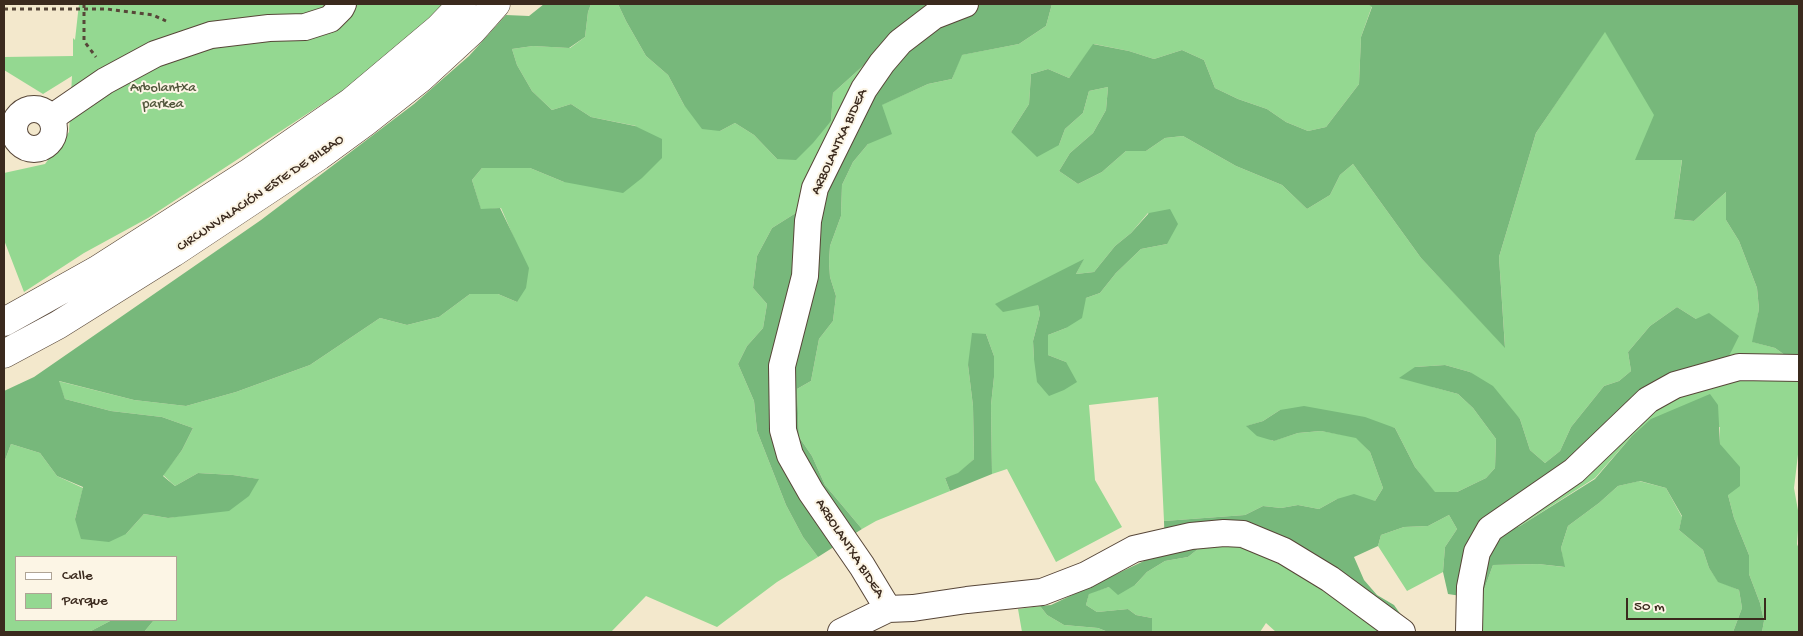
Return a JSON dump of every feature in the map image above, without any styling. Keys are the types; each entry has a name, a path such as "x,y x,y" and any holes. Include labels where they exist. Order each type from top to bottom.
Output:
{"main road":[{"name":"CIRCUNVALACIÓN ESTE DE BILBAO","path":"4,322 97,270 250,172 351,102 439,28 462,4"},
{"name":"CIRCUNVALACIÓN ESTE DE BILBAO","path":"4,354 58,325 173,253 257,198 364,122 446,56 496,4"}],"street":[{"path":"51,118 105,81 155,54 211,35 269,28 305,27 330,19 343,4"},
{"name":"ARBOLANTXA BIDEA","path":"965,4 934,16 900,42 882,63 864,89 815,188 808,221 805,276 782,366 782,430 790,455 811,492 862,566 888,609 913,608 1042,592 1086,575 1134,549 1191,536 1224,533 1243,534 1284,551 1330,579 1402,632"},
{"path":"34,108 40,109 51,118 54,125 54,132 47,145 33,149 26,148 11,130 27,110 34,108"},
{"path":"1469,632 1470,587 1477,552 1490,529 1574,471 1648,400 1675,384 1739,367 1799,368"},
{"path":"841,632 888,609"}],"path":[{"path":"84,4 84,41 96,57"},
{"path":"4,9 107,9 153,15 166,21"}],"green space":[{"name":"Arbolantxa parkea","path":"79,4 444,4 371,72 148,218 84,253 24,292 4,240 4,173 45,164 69,132 72,76 43,94 4,70 4,57 73,56 73,38 75,40"},
{"path":"544,4 591,4 588,12 585,37 569,48 533,46 512,49 517,65 532,91 552,110 571,104 591,117 635,126 662,139 662,158 642,178 623,193 564,182 530,168 482,168 472,180 481,209 500,208 529,268 526,288 517,302 498,294 470,294 439,317 407,325 380,318 310,365 236,392 186,406 134,400 59,381 65,399 111,411 162,417 193,428 182,450 163,476 175,486 198,473 259,479 249,496 229,511 168,518 144,514 126,534 109,542 81,539 75,519 83,487 57,476 40,453 11,444 4,463 4,391 34,377 261,220 414,104 469,56 506,15 529,16"},
{"path":"591,4 618,4 646,56 668,75 684,105 720,131 735,123 754,135 777,159 831,121 833,93 875,55 799,211 772,228 757,256 753,288 767,304 763,328 747,346 738,364 754,401 757,431 786,505 803,537 818,557 777,582 717,627 646,596 611,632 144,632 153,621 178,621 178,556 15,556 15,621 110,621 89,632 4,632 4,463 11,444 40,453 57,476 83,488 75,519 126,534 144,514 168,518 194,514 258,479 198,473 175,486 163,475 182,450 193,428 162,417 111,411 65,399 58,381 134,400 186,406 236,392 310,365 380,318 407,325 439,317 470,294 498,294 517,302 514,238 501,208 481,210 472,180 482,168 530,168 564,182 636,126 591,117 571,104 552,110 532,91 517,65 512,49 533,46 570,48 585,37 588,12"},
{"path":"618,4 1052,4 1046,26 1019,44 962,55 952,79 928,84 882,105 892,134 868,144 853,162 842,185 841,216 830,246 830,277 836,296 833,321 819,339 811,381 797,389 799,437 812,456 825,485 862,529 818,557 803,537 786,505 757,431 754,401 738,364 747,346 763,328 767,304 753,288 757,256 772,228 799,211 875,55 833,93 831,121 813,143 796,160 777,159 754,135 735,123 720,131 702,129 684,105 668,75 646,56"},
{"path":"1052,4 1368,4 1372,6 1361,37 1359,84 1326,127 1308,131 1286,122 1267,109 1238,99 1215,88 1204,60 1182,50 1154,59 1129,51 1094,44 1069,78 1048,69 1031,74 1029,104 1011,132 1059,145 1065,129 1083,113 1089,91 1108,87 1106,110 1093,133 1070,153 1059,171 1078,184 1102,172 1126,151 1146,151 1165,138 1183,136 1236,166 1282,185 1307,209 1330,195 1340,175 1353,164 1421,258 1505,347 1499,257 1536,133 1605,31 1682,159 1674,219 1694,221 1726,192 1726,220 1739,241 1757,288 1759,309 1753,342 1775,348 1789,358 1726,362 1696,319 1677,307 1650,326 1628,352 1631,371 1619,381 1604,386 1571,427 1560,451 1545,463 1530,450 1520,419 1470,372 1445,365 1415,367 1433,387 1458,394 1473,408 1496,439 1495,468 1486,478 1457,492 1435,493 1415,467 1395,428 1280,410 1263,421 1247,426 1273,441 1298,433 1321,431 1356,437 1370,452 1383,488 1375,501 1337,499 1319,509 1298,505 1281,508 1263,506 1245,515 1164,521 1158,397 1089,405 1095,480 1122,527 1056,562 1007,469 992,474 991,405 994,356 986,334 968,365 973,406 974,459 958,474 945,478 950,491 876,521 862,529 825,485 812,456 799,437 797,389 811,381 819,339 833,321 836,296 830,277 830,246 841,216 842,185 853,162 868,144 881,105 928,84 952,79 961,55 1019,44 1046,26","holes":["1148,213 1167,244 1141,249 1116,273 1100,293 1086,298 1066,328 1048,335 1048,355 1066,362 1034,359 1033,341 1040,314 1038,305 1083,260 1076,274 1094,272 1115,246 1131,233"]},
{"path":"1368,4 1799,4 1799,357 1789,358 1775,348 1752,342 1759,309 1757,288 1739,241 1726,220 1726,192 1694,221 1674,219 1682,160 1635,160 1654,115 1605,32 1536,133 1499,257 1505,348 1421,258 1353,164 1340,175 1330,195 1307,209 1282,185 1236,166 1183,136 1165,138 1146,151 1126,151 1102,172 1078,184 1059,171 1070,153 1093,133 1106,110 1108,87 1089,91 1083,113 1065,129 1059,145 1037,157 1011,132 1029,104 1031,74 1048,69 1069,78 1093,44 1129,51 1154,59 1182,50 1204,60 1215,88 1238,99 1267,109 1286,122 1308,131 1326,127 1359,84 1361,37 1372,7"},
{"path":"1170,209 1178,224 1167,244 1141,249 1116,273 1100,293 1086,298 1082,318 1066,328 1048,335 1048,355 1066,362 1077,382 1049,396 1037,382 1034,359 1033,341 1040,314 1038,305 1003,312 995,304 1084,259 1076,274 1094,272 1115,246 1131,233 1149,213"},
{"path":"1677,307 1696,319 1709,313 1739,336 1726,362 1525,497 1461,596 1448,594 1443,572 1445,547 1457,529 1449,515 1428,526 1404,527 1381,535 1378,546 1354,557 1364,580 1377,595 1394,605 1404,619 1313,580 1247,546 1203,545 1188,557 1165,561 1147,572 1135,585 1118,595 1109,587 1089,594 1086,605 1097,612 1128,609 1136,615 1152,618 1152,632 1108,632 1098,628 1064,625 1047,615 1040,606 1051,605 1165,551 1164,521 1245,515 1263,506 1281,508 1298,505 1319,509 1337,499 1354,494 1375,501 1383,488 1370,452 1356,438 1321,431 1298,433 1274,441 1257,436 1246,426 1263,421 1280,410 1304,406 1365,417 1395,428 1415,467 1435,492 1457,492 1486,478 1495,468 1496,439 1473,408 1458,394 1399,378 1415,367 1445,365 1470,372 1493,386 1520,419 1530,450 1545,463 1560,451 1571,427 1604,386 1619,381 1631,371 1628,352 1650,326"},
{"path":"972,333 986,334 994,356 991,405 992,474 950,491 945,478 958,473 974,459 973,406 968,365"},
{"path":"1799,376 1799,446 1794,488 1799,516 1797,544 1799,549 1799,632 1762,632 1764,621 1760,603 1749,574 1749,555 1734,518 1728,495 1720,444 1720,427 1631,437 1595,478 1520,526 1501,533 1660,401 1727,377"},
{"path":"1710,394 1718,405 1720,444 1740,467 1740,486 1728,495 1734,518 1749,555 1749,574 1760,603 1764,621 1762,632 1733,632 1742,608 1739,590 1718,582 1709,568 1703,550 1679,530 1682,516 1666,488 1640,481 1618,486 1568,526 1561,548 1565,567 1538,564 1493,565 1481,598 1489,546 1501,533 1520,526 1595,479 1631,437 1651,419"},
{"path":"1639,481 1666,488 1682,517 1679,530 1703,550 1709,568 1718,581 1739,590 1742,608 1733,632 1479,632 1481,598 1493,565 1538,564 1564,567 1561,548 1568,526 1618,486"},
{"path":"1449,515 1457,529 1445,547 1443,572 1407,591 1378,546 1381,535 1404,527 1428,526"},
{"path":"1203,545 1247,546 1276,556 1388,632 1276,632 1266,623 1260,632 1152,632 1152,618 1136,615 1128,609 1097,612 1086,605 1089,593 1109,587 1135,585 1147,572 1165,561 1188,557"},
{"path":"1040,606 1047,615 1064,625 1098,628 1108,632 1022,632 1018,609"},
{"path":"110,621 153,621 144,632 89,632"}]}
